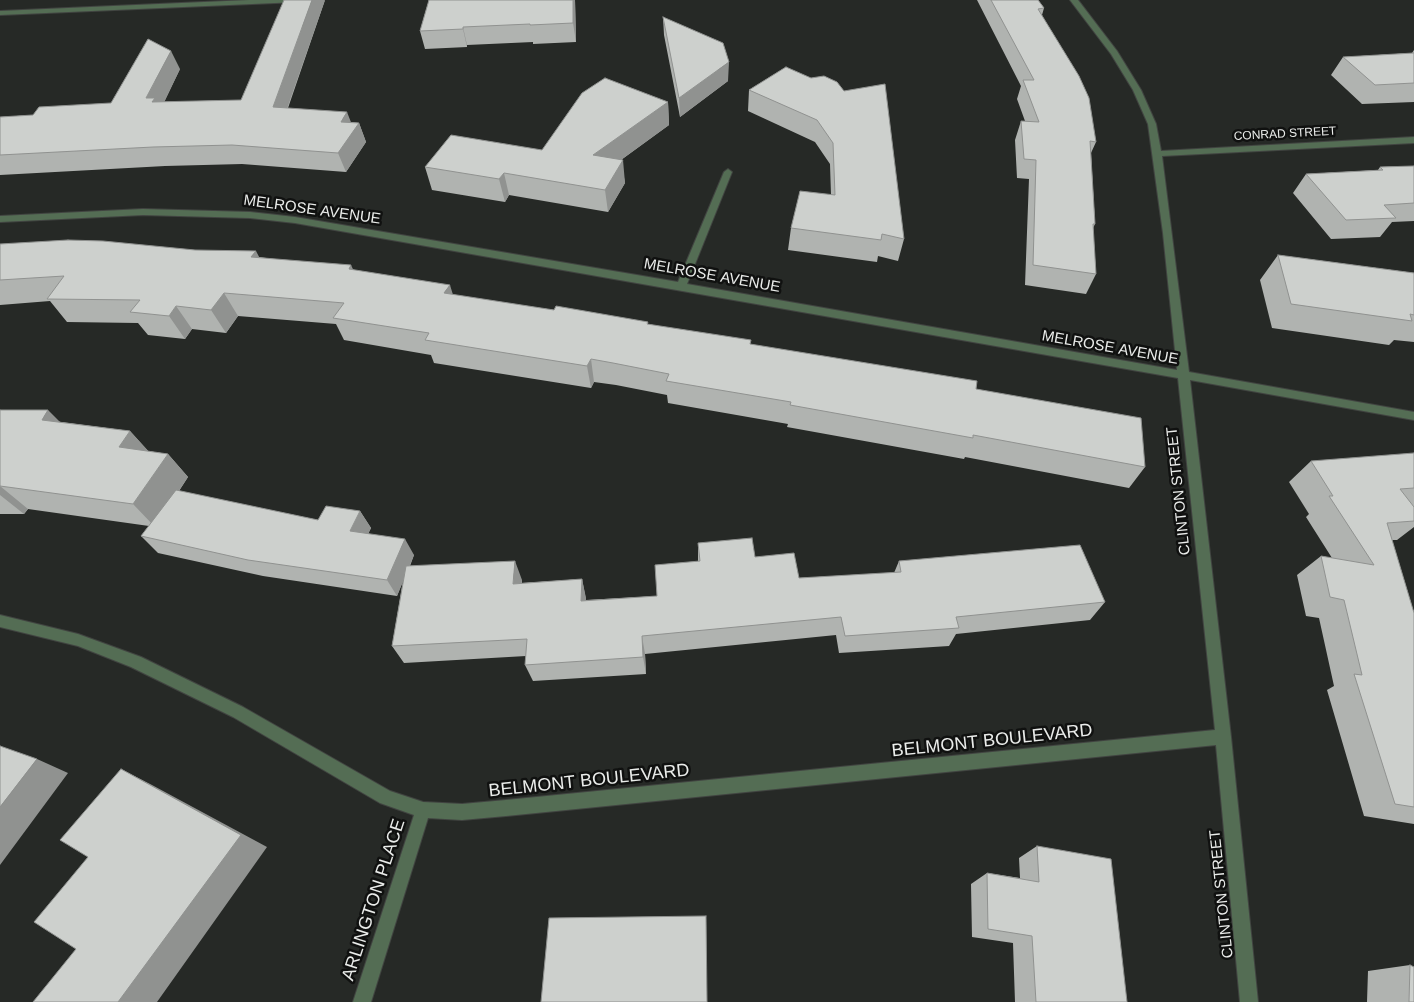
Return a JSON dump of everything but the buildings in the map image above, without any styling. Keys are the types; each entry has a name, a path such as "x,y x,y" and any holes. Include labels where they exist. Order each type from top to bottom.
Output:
{"street":[{"path":"0,13 298,0"},
{"name":"CLINTON STREET","path":"1074,0 1114,53 1138,90 1152,124 1168,233 1182,376 1223,737 1249,1002"},
{"name":"CONRAD STREET","path":"1157,154 1414,140"},
{"path":"681,286 728,172"},
{"name":"MELROSE AVENUE","path":"0,219 143,212 259,216 355,230 681,286 1414,416"},
{"name":"BELMONT BOULEVARD","path":"0,621 78,640 136,662 238,712 386,797 423,810 462,812 506,808 1223,737"},
{"name":"ARLINGTON PLACE","path":"362,1002 423,810"}]}
